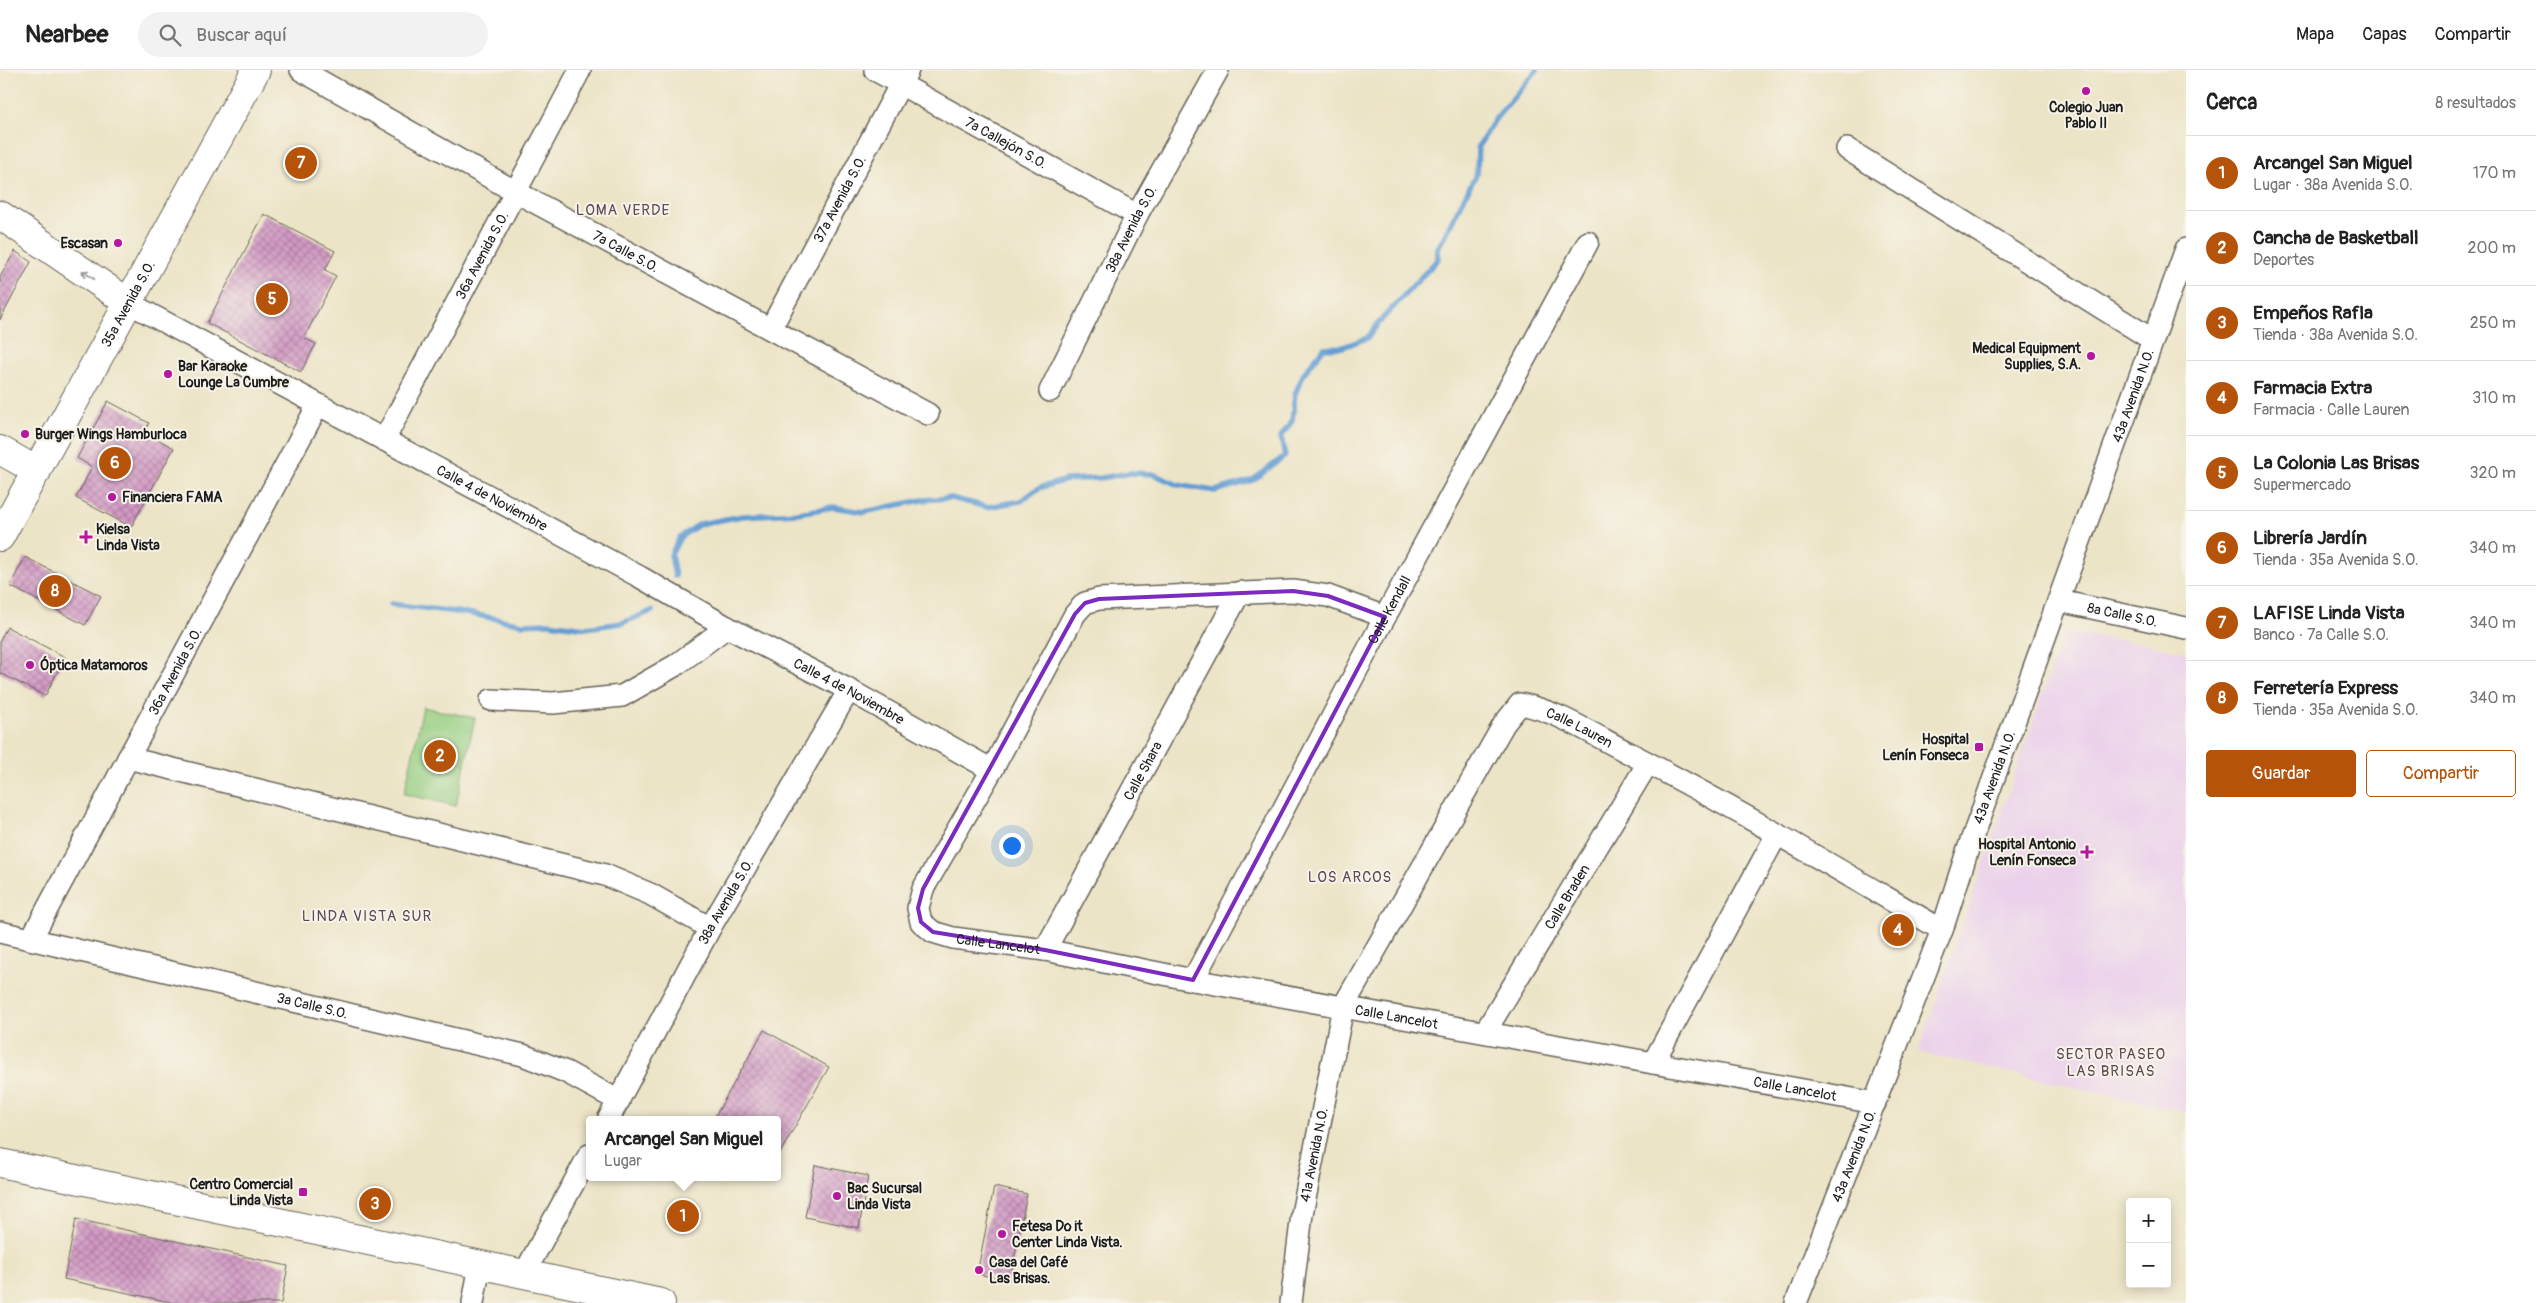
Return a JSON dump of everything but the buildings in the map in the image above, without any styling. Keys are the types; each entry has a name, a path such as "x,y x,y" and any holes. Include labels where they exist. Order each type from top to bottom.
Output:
{"main road":[{"name":"35a Avenida S.O.","path":"0,537 256,70"},
{"name":"Calle 4 de Noviembre","path":"0,215 129,303"},
{"path":"0,450 37,471"},
{"path":"0,1163 661,1303"}],"street":[{"name":"7a Calle S.O.","path":"301,70 516,192 928,414"},
{"name":"36a Avenida S.O.","path":"384,440 580,70"},
{"name":"7a Callejón S.O.","path":"875,70 904,77 1137,215"},
{"name":"38a Avenida S.O.","path":"1050,391 1137,215 1218,70"},
{"name":"37a Avenida S.O.","path":"771,328 904,77"},
{"path":"1847,148 2153,340"},
{"name":"Calle Kendall","path":"1193,980 1385,617 1588,242"},
{"name":"43a Avenida N.O.","path":"1796,1303 1942,930 1967,852 2186,249"},
{"name":"Calle 4 de Noviembre","path":"129,303 727,627 849,690 992,770"},
{"name":"36a Avenida S.O.","path":"31,938 318,405"},
{"path":"992,770 1075,614 1085,603 1099,599 1293,591 1328,596 1385,617"},
{"name":"Calle Shara","path":"1044,950 1240,592"},
{"name":"8a Calle S.O.","path":"2059,601 2186,628"},
{"path":"491,700 554,703 622,696 676,664 727,627"},
{"name":"38a Avenida S.O.","path":"610,1116 710,928 849,690"},
{"name":"Calle Lauren","path":"1342,1007 1504,724 1520,704 1541,708 1648,763 1777,834 1942,930"},
{"path":"128,758 605,875 650,894 710,928"},
{"name":"Calle Braden","path":"1485,1032 1648,763"},
{"name":"Calle Lancelot","path":"992,770 923,889 918,908 921,922 933,932 953,938 1044,950 1193,980 1875,1103"},
{"path":"1654,1063 1777,834"},
{"name":"3a Calle S.O.","path":"0,932 523,1055 566,1072 619,1101"},
{"name":"41a Avenida N.O.","path":"1291,1303 1302,1214 1342,1007"},
{"path":"524,1274 586,1160"},
{"path":"473,1303 480,1265"}],"highlighted area":[{"path":"1293,591 1328,596 1385,617 1193,980 1045,950 933,932 921,922 918,908 923,889 1075,614 1085,603 1099,599"}],"shaded area":[{"name":"Hospital Antonio Lenín Fonseca","path":"2064,633 2137,642 2186,653 2186,1112 1918,1052"}],"green space":[{"path":"423,707 475,718 456,806 404,794"}],"waterway":[{"path":"675,576 671,555 680,537 700,524 742,516 798,513 833,507 864,512 922,500 951,498 987,507 1021,501 1039,488 1066,480 1101,478 1130,473 1153,474 1178,485 1215,491 1253,480 1285,456 1281,437 1292,421 1295,394 1304,373 1324,348 1343,347 1367,338 1382,319 1438,259 1437,250 1477,173 1478,147 1496,118 1537,70"},
{"path":"391,604 472,614 523,624 548,623 586,628 622,623 652,611"}],"place":[{"name":"Colegio Juan Pablo II","path":"2086,91"},
{"name":"LAFISE Linda Vista","path":"301,163"},
{"name":"Escasan","path":"118,243"},
{"name":"La Colonia Las Brisas","path":"272,299"},
{"name":"Medical Equipment Supplies, S.A.","path":"2091,356"},
{"name":"Bar Karaoke Lounge La Cumbre","path":"168,374"},
{"name":"Burger Wings Hamburloca","path":"25,434"},
{"name":"Librería Jardín","path":"115,463"},
{"name":"Financiera FAMA","path":"112,497"},
{"name":"Kielsa Linda Vista","path":"86,537"},
{"name":"Ferretería Express","path":"55,591"},
{"name":"Óptica Matamoros","path":"30,665"},
{"name":"Hospital Lenín Fonseca","path":"1979,747"},
{"name":"Cancha de Basketball","path":"440,756"},
{"name":"Hospital Antonio Lenín Fonseca","path":"2087,852"},
{"name":"Farmacia Extra","path":"1898,930"},
{"name":"Centro Comercial Linda Vista","path":"303,1192"},
{"name":"Bac Sucursal Linda Vista","path":"837,1196"},
{"name":"Empeños Rafla","path":"375,1204"},
{"name":"Arcangel San Miguel","path":"683,1216"},
{"name":"Fetesa Do it Center Linda Vista.","path":"1002,1234"},
{"name":"Casa del Café Las Brisas.","path":"979,1270"}],"district":[{"name":"LOMA VERDE","path":"623,210"},
{"name":"LOS ARCOS","path":"1350,877"},
{"name":"LINDA VISTA SUR","path":"367,916"},
{"name":"SECTOR PASEO LAS BRISAS","path":"2111,1062"}]}
